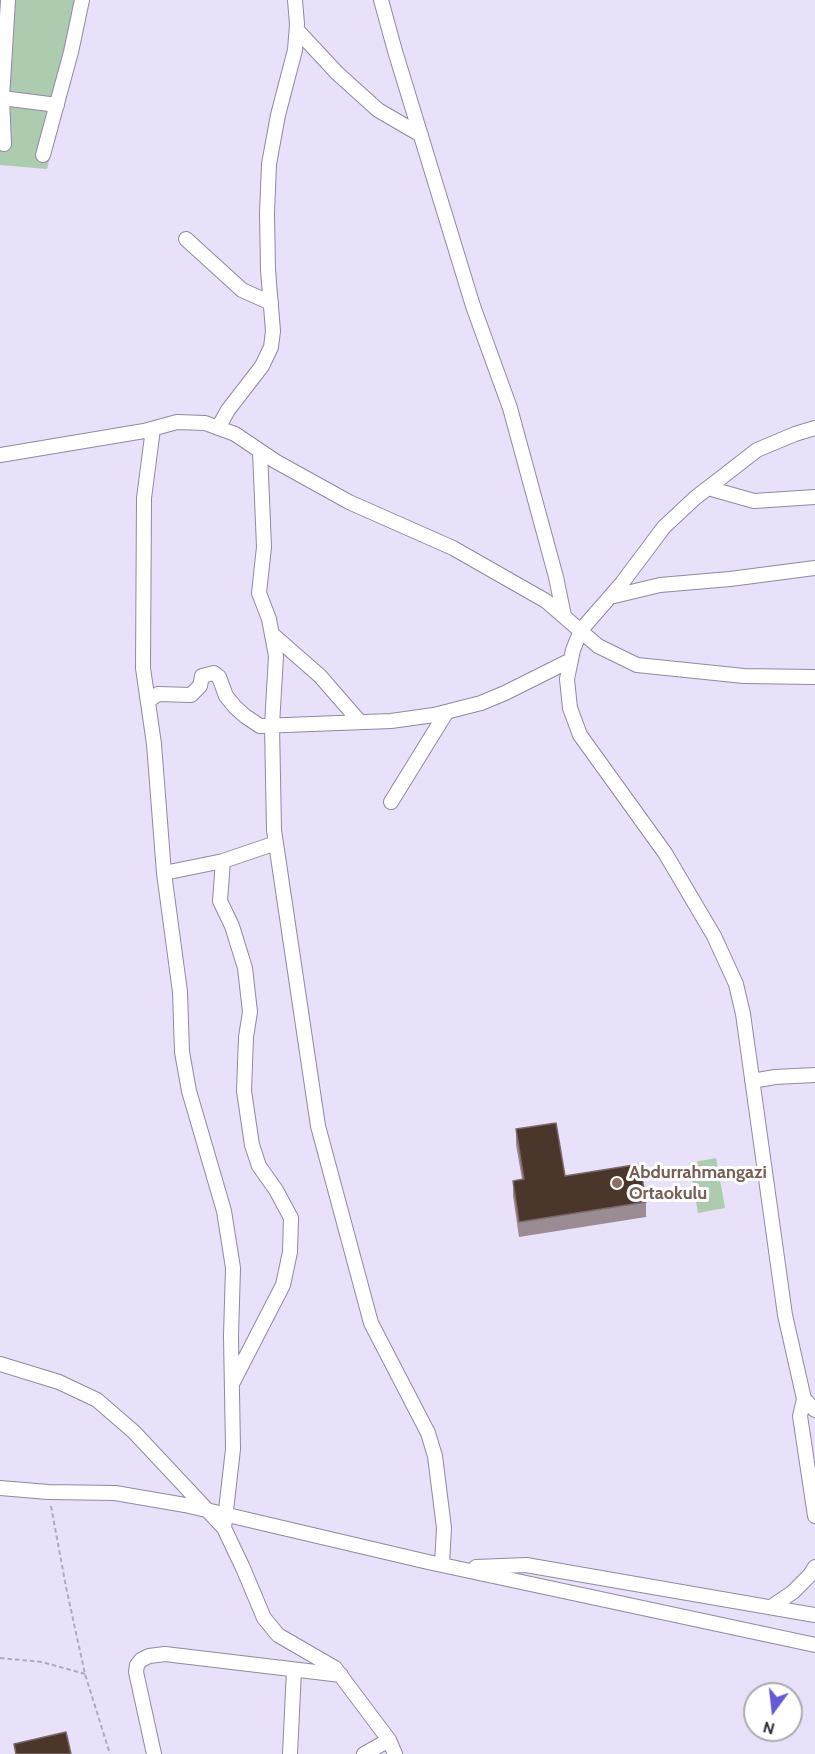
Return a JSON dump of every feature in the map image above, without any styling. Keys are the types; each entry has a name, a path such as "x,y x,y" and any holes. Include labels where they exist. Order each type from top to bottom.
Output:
{"street":[{"path":"4,144 1,98 8,0"},
{"path":"43,155 71,52 82,0"},
{"path":"218,428 228,410 269,355 273,331 267,213 269,164 278,115 296,50 295,0"},
{"path":"381,0 473,306 510,408 556,577 564,616"},
{"path":"297,30 337,73 378,110 420,135"},
{"path":"1,98 57,105"},
{"path":"186,239 242,290 271,303"},
{"path":"0,455 153,429 177,422 205,423 235,434 349,502 453,548 546,601 598,646 638,665 744,676 815,677"},
{"path":"815,428 757,450 708,488 664,527 581,630 567,679 570,708 580,735 665,853 714,936 730,968 743,1014 785,1315 804,1399 800,1416 815,1516"},
{"path":"153,429 144,498 142,668 154,744 164,873 180,992 182,1052 189,1091 224,1211 233,1268 231,1336 233,1449 225,1521 264,1618 278,1635 335,1668 389,1740 395,1754"},
{"path":"260,451 264,547 259,593 269,619 276,656 272,725 276,843 318,1126 370,1323 428,1433 435,1456 448,1566"},
{"path":"708,488 754,501 815,497"},
{"path":"609,597 660,585 815,568"},
{"path":"272,634 320,676 360,722"},
{"path":"147,701 158,694 191,695 200,686 202,676 214,673 219,676 226,696 245,716 260,726 413,719 446,713 505,693 571,660"},
{"path":"391,802 446,713"},
{"path":"164,873 222,861 276,843"},
{"path":"222,861 220,901 232,926 245,968 250,1012 246,1037 244,1091 252,1145 259,1166 276,1190 291,1218 290,1252 283,1285 232,1384"},
{"path":"752,1081 775,1077 815,1075"},
{"path":"0,1364 59,1382 97,1400 134,1432 207,1510 225,1521 448,1566 815,1645"},
{"path":"804,1399 815,1410"},
{"path":"0,1488 48,1492 115,1493 207,1510"},
{"path":"448,1566 526,1566 815,1615"},
{"path":"771,1607 793,1592 815,1567"},
{"path":"154,1754 136,1672 141,1659 165,1654 341,1675"},
{"path":"290,1754 294,1670"},
{"path":"364,1754 389,1740"}],"path":[{"path":"48,1492 85,1674 110,1754"},
{"path":"0,1658 42,1662 85,1674"}],"green space":[{"path":"0,0 89,0 47,169 0,165"},
{"path":"716,1158 725,1208 698,1213 689,1163"}],"building":[{"path":"556,1123 565,1176 640,1164 646,1202 519,1222 513,1181 524,1179 516,1129"},
{"path":"66,1732 71,1754 16,1754 14,1744"}],"place":[{"name":"Abdurrahmangazi Ortaokulu","path":"617,1183"}]}
